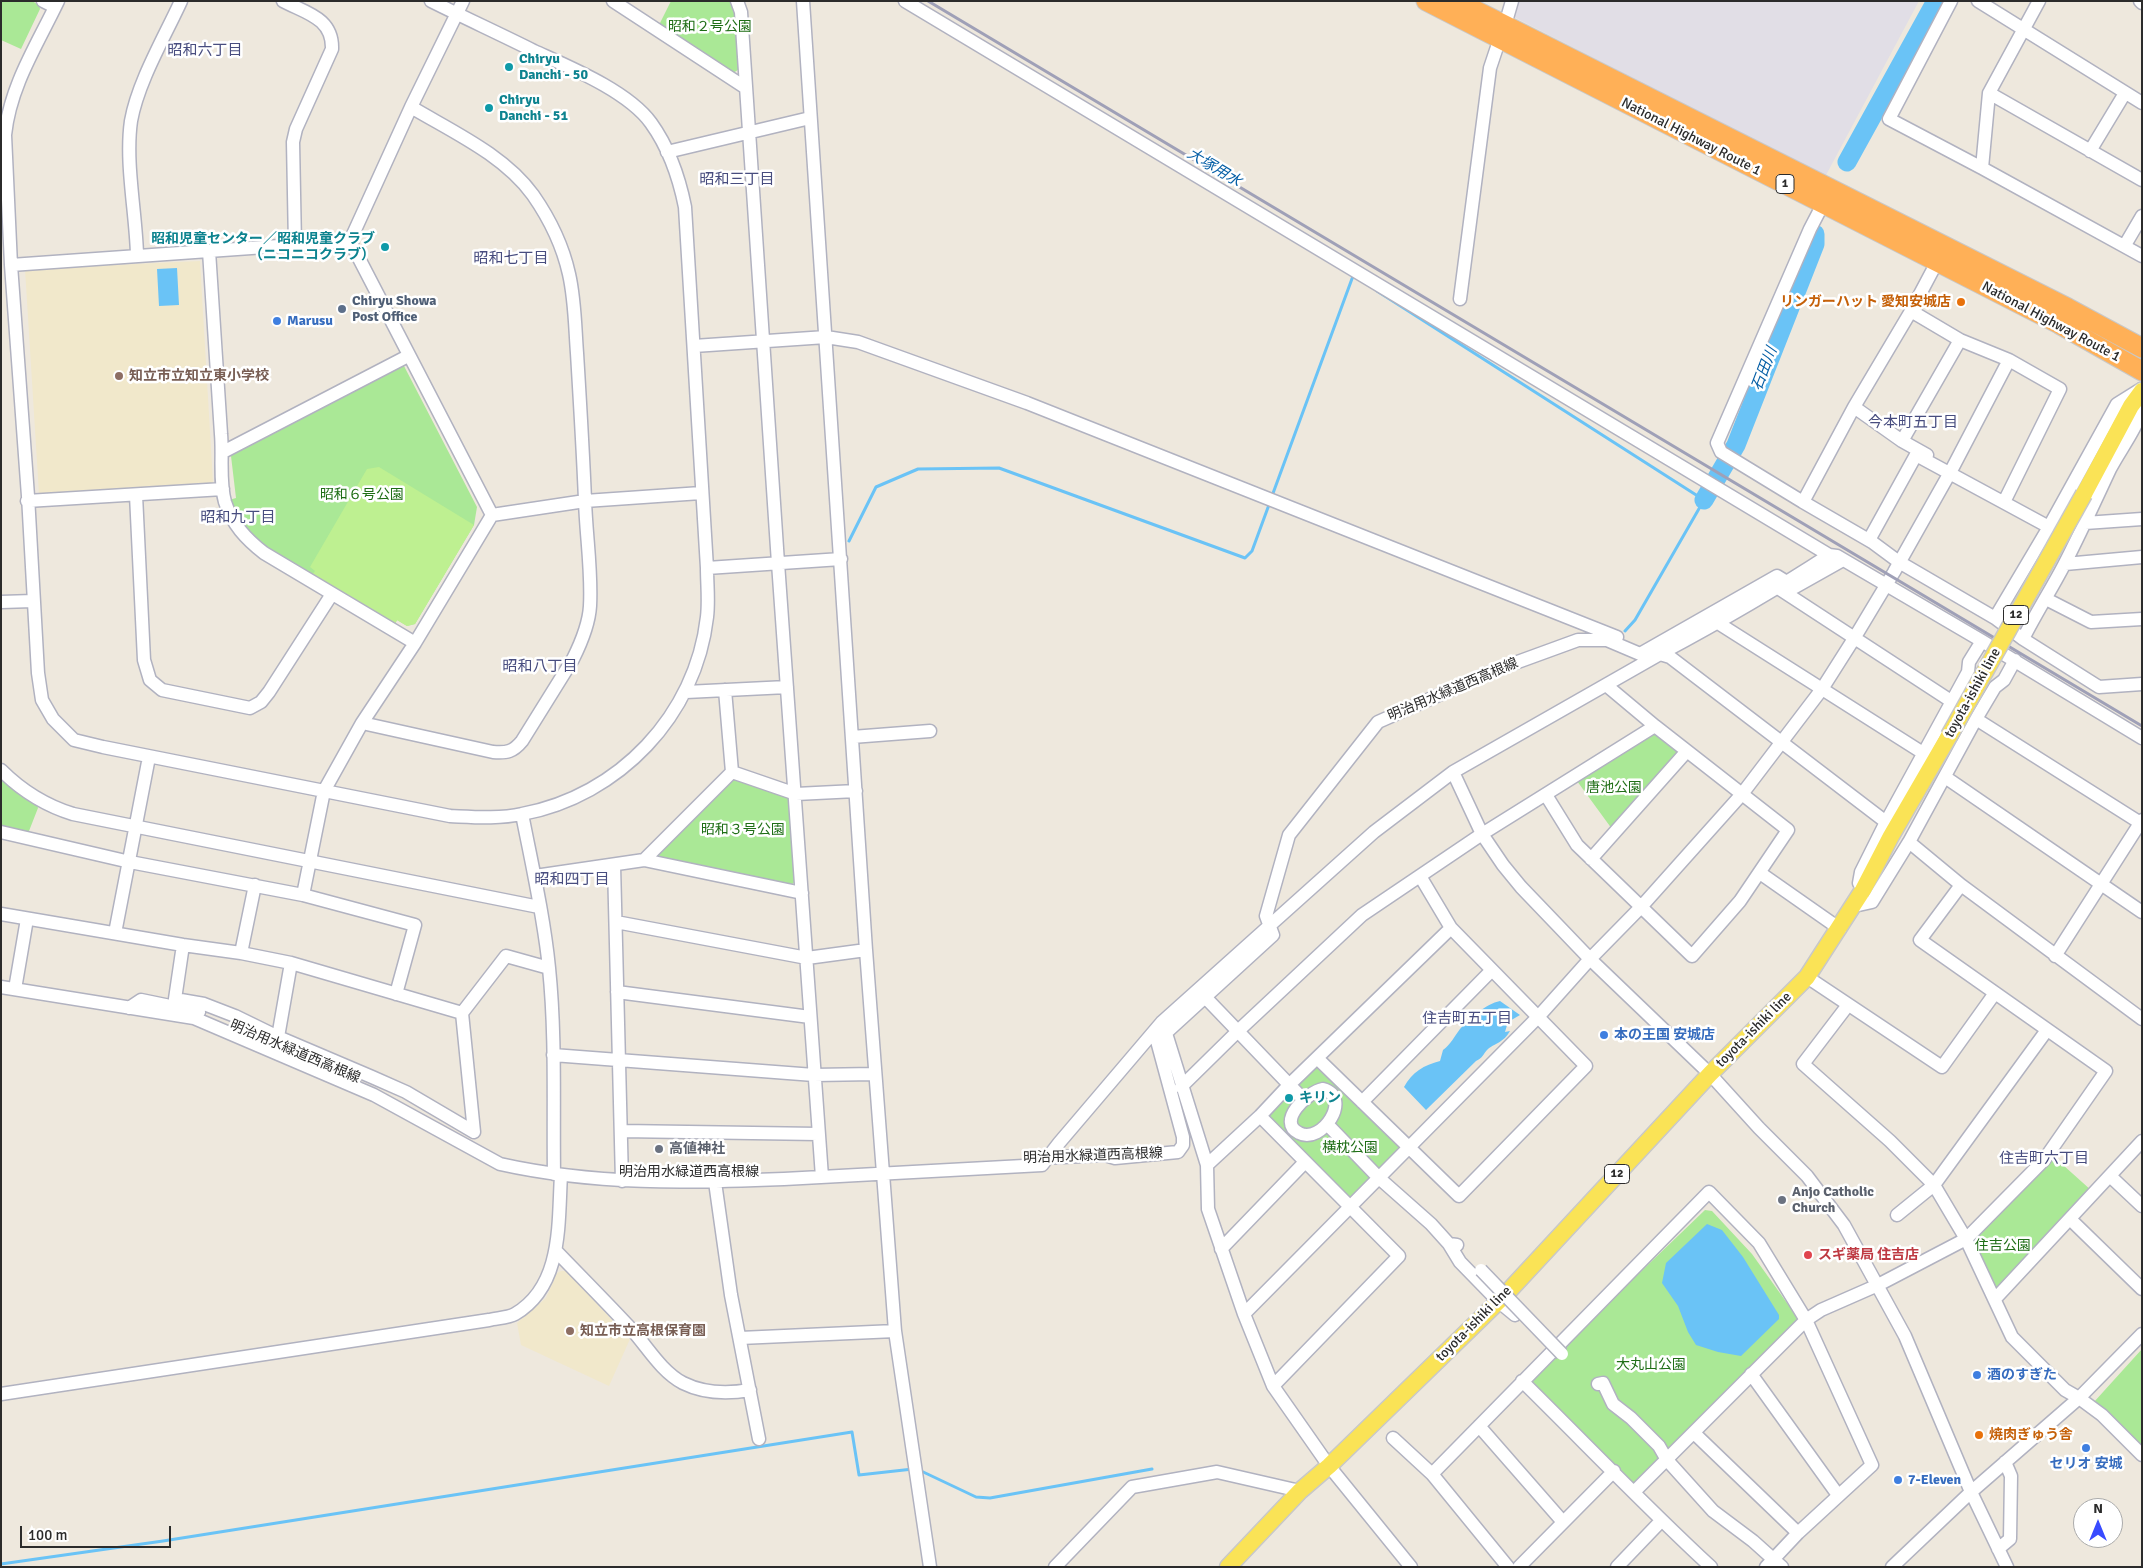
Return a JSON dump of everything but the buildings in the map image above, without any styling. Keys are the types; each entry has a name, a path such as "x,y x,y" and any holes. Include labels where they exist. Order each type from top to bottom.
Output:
{"highway":[{"name":"National Highway Route 1","path":"1426,1 1502,32 2068,308 2142,348"},
{"name":"National Highway Route 1","path":"1458,1 1502,32 1823,204 2060,324 2142,371"}],"main road":[{"name":"toyota-ishiki line","path":"1228,1567 1300,1491 1329,1466 1498,1301 1710,1074 1807,977 1864,890 1891,836 1949,736 2142,389"}],"street":[{"path":"137,255 132,189 131,122 138,91 180,1"},
{"path":"283,1 319,19 326,25 332,38 332,49 296,129 293,142 295,245"},
{"path":"52,3 14,91 7,112 3,135 10,264 8,324 27,501 38,673 42,700 53,720 74,740 149,757 450,816 489,817 522,814 566,802 602,782 632,761 654,738 672,715 686,692 700,652 707,617 707,568 685,207 679,179 667,152 650,122 624,98 581,73 431,1"},
{"path":"350,242 411,107 463,1"},
{"path":"613,1 746,88"},
{"path":"183,945 175,999 204,1004 235,1016 275,1044 374,1095 500,1164 622,1178 715,1182 821,1173 742,12 737,1"},
{"path":"804,1 810,118 874,1074 895,1331 930,1567"},
{"path":"905,1 1455,332 1702,477 1722,492 2015,660 2142,738"},
{"path":"1460,299 1490,68 1512,1"},
{"path":"1951,1 1888,119 2142,256"},
{"path":"1978,1 2142,103"},
{"path":"1982,168 1989,94 2039,1"},
{"path":"2090,151 2126,93"},
{"path":"1989,94 2142,180"},
{"path":"362,723 493,752 508,753 516,748 548,701 580,646 588,616 590,595 574,302 569,273 556,236 533,195 520,180 496,159 411,107"},
{"path":"667,152 810,118"},
{"path":"1823,204 1810,228 1717,443 1721,452 1869,540 1899,562 1994,618 2023,639 2100,687 2142,684"},
{"path":"2125,246 2142,216"},
{"path":"10,264 350,242"},
{"path":"350,242 492,515"},
{"path":"209,251 223,452 223,489 225,502 232,518 246,538 264,553 415,643"},
{"path":"1803,502 1854,407 1912,311 1937,262"},
{"path":"1912,311 1960,340 2009,360 2060,389 2006,498"},
{"path":"694,346 826,337 867,345 1027,403 1670,657 1886,822"},
{"path":"1902,441 1960,340"},
{"path":"223,452 408,356"},
{"path":"1244,1314 1539,1016 1590,959 1642,907 1742,794 1822,689 1855,637 1951,471 2009,360"},
{"path":"1994,618 2050,525 2117,404 2142,389"},
{"path":"1854,407 1902,441 1951,471 2050,525"},
{"path":"2023,639 2035,614 2046,599 2065,564 2111,467 2139,419 2142,408"},
{"path":"1869,540 1916,455 2006,498 2050,525"},
{"path":"27,501 223,489"},
{"path":"492,515 585,501 701,493"},
{"path":"136,495 144,660 150,680 162,690 250,708 256,705 269,692 332,594"},
{"path":"2086,520 2142,512"},
{"path":"303,895 324,791 362,723 415,643 492,515"},
{"path":"2086,520 2142,519"},
{"path":"1654,652 1718,623 1783,585 1829,555"},
{"path":"2065,564 2142,557"},
{"path":"707,568 841,559"},
{"path":"1783,585 1795,587 1843,560"},
{"path":"1047,1158 1164,1027 1269,926 1374,832 1454,772 1606,685 1654,652 1777,576 1783,585 1855,637 1951,701"},
{"path":"2046,599 2091,622 2142,619"},
{"path":"1,602 33,600"},
{"path":"1718,623 1923,753"},
{"name":"明治用水緑道西高根線","path":"622,1178 715,1174 821,1173 1105,1155 1115,1158 1178,1152 1183,1145 1183,1136 1157,1041 1164,1027 1205,997 1273,935 1266,916 1290,835 1378,722 1493,671 1578,640 1607,640 1640,654 1654,652"},
{"path":"1864,890 1860,883 1861,872 1886,822 1968,672 1969,662 1982,641"},
{"path":"1854,906 1872,902 1909,842 1976,719 1995,687 2004,680 2015,660"},
{"path":"1546,795 1578,845 1692,956 1740,901 1788,830 1655,726 1606,685"},
{"path":"686,692 787,687"},
{"path":"644,860 732,772 725,690"},
{"path":"1976,719 2141,823 2055,956"},
{"path":"1182,1087 1238,1031 1362,915 1482,834 1655,726"},
{"path":"852,737 930,731"},
{"path":"1591,859 1687,751"},
{"path":"115,932 149,757"},
{"path":"1,770 29,795 52,807 72,814 311,860 539,907"},
{"path":"732,772 796,794 856,791"},
{"path":"1454,772 1482,834 1503,866 1521,887 1590,959 1710,1074 1759,1128 1807,1176 1844,1225 1905,1336 1971,1492 2007,1567"},
{"path":"1945,777 2142,912"},
{"path":"1,1394 460,1324 514,1314 538,1294 550,1272 556,1251 553,1055 549,968 535,876 522,814"},
{"path":"1,832 130,862 303,895 415,925 396,994"},
{"path":"1909,842 1961,885 2142,1020"},
{"path":"535,876 644,860 802,892"},
{"path":"614,865 622,1178"},
{"path":"1760,873 1840,929"},
{"path":"1317,1058 1459,1196 1586,1066 1451,928 1420,876"},
{"path":"241,952 255,885"},
{"path":"1634,1492 1806,1320 1821,1310 1878,1285 1966,1239 2044,1160 2106,1072 1920,940 1961,885"},
{"path":"1,914 183,945 241,952 291,963 462,1013"},
{"path":"15,989 27,919"},
{"path":"616,922 807,958 866,950"},
{"path":"1207,1165 1260,1116 1290,1084 1451,928"},
{"path":"1,987 194,1018 275,1044 406,1092 474,1132 462,1013 506,956 549,968"},
{"path":"275,1044 291,963"},
{"path":"1362,1102 1491,971"},
{"path":"1807,977 1942,1067 1995,993"},
{"path":"617,992 810,1017"},
{"path":"1205,997 1303,1099"},
{"path":"1848,1005 1803,1064 1890,1141 1934,1185 1966,1239 2012,1337 2065,1390 2102,1415 2142,1455"},
{"path":"1164,1027 1207,1165 1208,1209 1244,1314 1273,1386 1329,1466 1411,1567"},
{"path":"1897,1215 1934,1185 2047,1030"},
{"path":"553,1055 814,1075 874,1074"},
{"path":"1323,1089 1332,1093 1335,1107 1327,1124 1308,1134 1301,1135 1292,1127 1293,1115 1303,1099 1317,1090 1323,1089"},
{"path":"1260,1116 1399,1256 1273,1386"},
{"path":"1327,1124 1379,1178 1453,1244 1460,1262 1498,1301 1515,1315"},
{"path":"622,1131 818,1134"},
{"path":"1995,1299 2142,1141"},
{"path":"1221,1249 1305,1162"},
{"path":"2110,1176 2142,1206"},
{"path":"715,1182 731,1295 760,1439"},
{"path":"1432,1474 1709,1192 1759,1243 1806,1320 1872,1465 1798,1534 1771,1565 1713,1511 1667,1460 1659,1446 1631,1418 1613,1404 1603,1383 1598,1384"},
{"path":"2070,1220 2142,1289"},
{"path":"556,1251 632,1331 663,1367 681,1382 695,1388 726,1394 750,1390"},
{"path":"1481,1270 1562,1354"},
{"path":"740,1338 895,1331"},
{"path":"1892,1567 1971,1492 2079,1398 2142,1334"},
{"path":"1751,1374 1838,1495"},
{"path":"1522,1381 1614,1471 1661,1521 1711,1567"},
{"path":"1479,1426 1563,1522"},
{"path":"1694,1433 1798,1534"},
{"path":"1393,1438 1432,1474 1508,1567"},
{"path":"1998,1549 2010,1539 2011,1476 2005,1462"},
{"path":"1519,1567 1614,1471"},
{"path":"1055,1567 1132,1487 1217,1472 1300,1491"},
{"path":"1617,1567 1661,1521"}],"shaded area":[{"path":"1519,1 1919,1 1825,177 1514,17"},
{"name":"知立市立知立東小学校","path":"200,261 213,483 39,494 25,269"},
{"name":"知立市立高根保育園","path":"566,1271 630,1339 609,1386 521,1345 517,1323 546,1298 557,1273"}],"green space":[{"path":"1,1 32,1 39,5 40,9 21,49 1,40"},
{"name":"昭和２号公園","path":"671,1 732,1 735,10 739,69 732,74 659,25"},
{"name":"昭和６号公園","path":"404,366 477,507 474,525 415,624 407,626 397,620 394,626 267,550 247,534 229,500 236,498 231,456 233,454"},
{"path":"379,467 474,525 415,624 407,626 397,620 394,626 311,576 315,571 310,567 367,469"},
{"name":"唐池公園","path":"1653,733 1658,734 1678,750 1678,754 1612,829 1577,781"},
{"path":"1,776 37,805 38,808 29,831 25,834 1,828"},
{"name":"昭和３号公園","path":"730,778 735,778 790,798 797,880 791,885 660,859 658,851"},
{"name":"横枕公園","path":"1315,1065 1319,1065 1400,1146 1399,1152 1353,1198 1348,1198 1268,1117 1268,1113"},
{"name":"住吉公園","path":"2053,1156 2092,1191 1996,1293 1970,1239"},
{"name":"大丸山公園","path":"1705,1210 1712,1211 1752,1254 1797,1317 1798,1324 1636,1484 1633,1484 1532,1384 1532,1379 1557,1352"},
{"path":"2142,1349 2142,1450 2094,1402"}],"water":[{"path":"177,268 179,305 159,306 157,269"},
{"path":"1500,1001 1520,1015 1508,1022 1505,1032 1510,1031 1502,1040 1488,1049 1426,1110 1404,1087 1407,1082 1419,1070 1440,1061 1443,1050 1473,1016 1489,1005"},
{"path":"1707,1224 1722,1230 1743,1257 1779,1315 1779,1319 1741,1356 1718,1352 1696,1345 1688,1332 1678,1306 1662,1283 1666,1263"}],"waterway":[{"name":"石田川","path":"1847,162 1936,1"},
{"name":"石田川","path":"1704,500 1736,445 1815,244 1815,234"},
{"path":"1272,496 1354,277"},
{"path":"1377,291 1704,500 1635,620 1625,631"},
{"path":"849,541 876,487 918,469 999,468 1245,558 1252,551 1270,502"},
{"path":"1,1564 163,1541 852,1432 859,1475 913,1469"},
{"path":"919,1470 976,1497 990,1498 1152,1469"}],"railway":[{"path":"928,1 2142,726"}],"place":[{"name":"Chiryu Danchi - 50","path":"509,67"},
{"name":"Chiryu Danchi - 51","path":"489,108"},
{"name":"昭和児童センター／昭和児童クラブ （ニコニコクラブ）","path":"385,247"},
{"name":"リンガーハット 愛知安城店","path":"1961,302"},
{"name":"Chiryu Showa Post Office","path":"342,309"},
{"name":"Marusu","path":"277,321"},
{"name":"知立市立知立東小学校","path":"119,376"},
{"name":"本の王国 安城店","path":"1604,1035"},
{"name":"キリン","path":"1289,1098"},
{"name":"高値神社","path":"659,1149"},
{"name":"Anjo Catholic Church","path":"1782,1200"},
{"name":"スギ薬局 住吉店","path":"1808,1255"},
{"name":"知立市立高根保育園","path":"570,1331"},
{"name":"酒のすぎた","path":"1977,1375"},
{"name":"焼肉ぎゅう舎","path":"1979,1435"},
{"name":"セリオ 安城","path":"2086,1448"},
{"name":"7-Eleven","path":"1898,1480"}],"district":[{"name":"昭和六丁目","path":"205,51"},
{"name":"昭和三丁目","path":"737,180"},
{"name":"昭和七丁目","path":"511,259"},
{"name":"今本町五丁目","path":"1913,423"},
{"name":"昭和九丁目","path":"238,518"},
{"name":"昭和八丁目","path":"540,667"},
{"name":"昭和四丁目","path":"572,880"},
{"name":"住吉町五丁目","path":"1467,1019"},
{"name":"住吉町六丁目","path":"2044,1159"}],"water label":[{"name":"大塚用水","path":"1214,168"}]}
